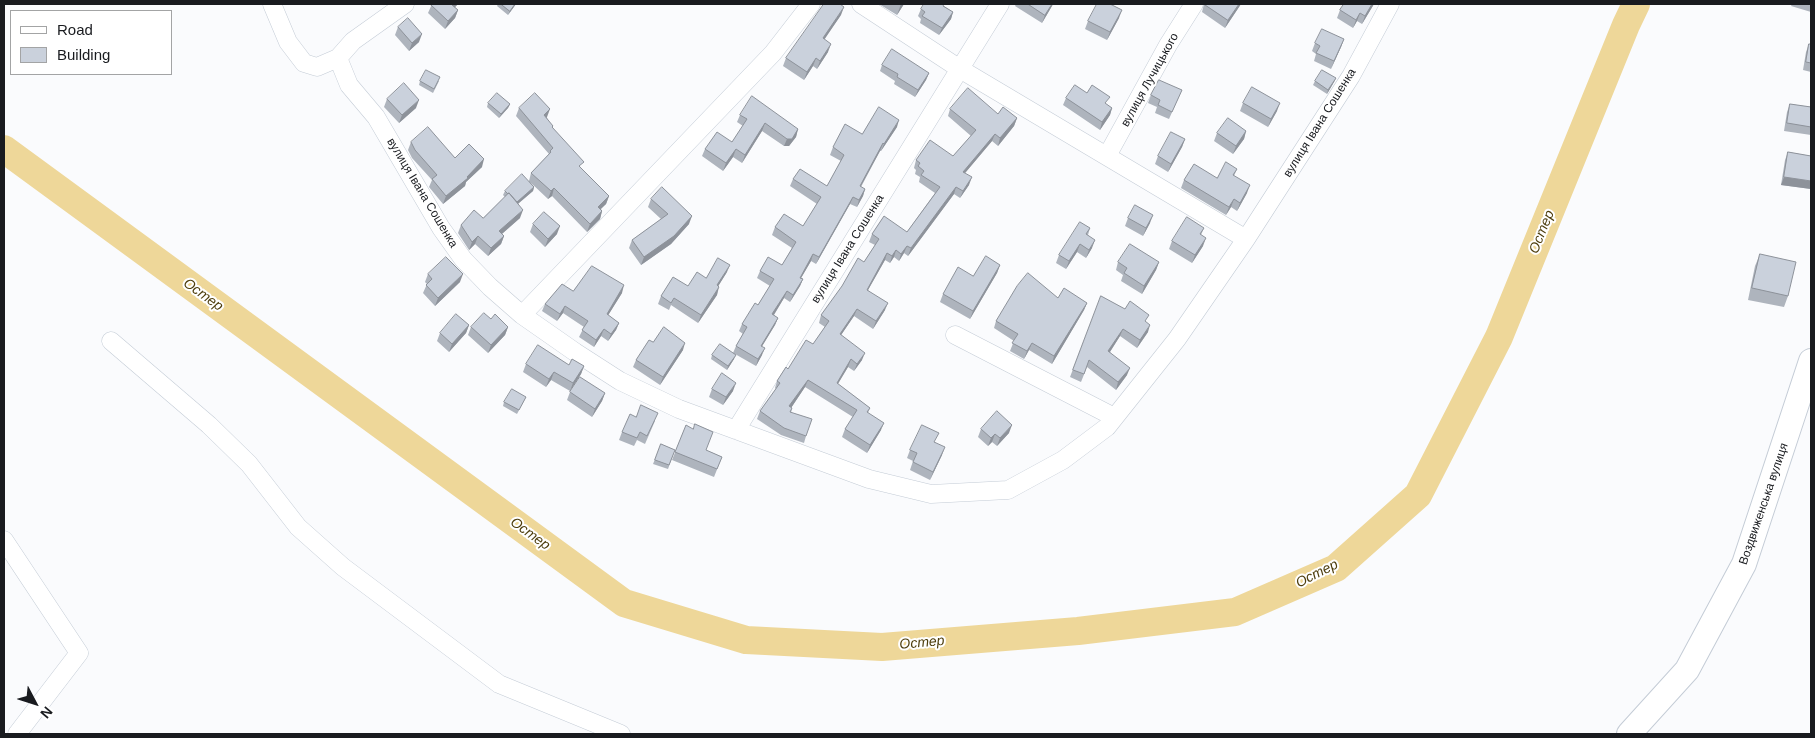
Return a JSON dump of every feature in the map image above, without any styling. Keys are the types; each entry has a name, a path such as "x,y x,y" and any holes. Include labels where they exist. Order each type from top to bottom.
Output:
{"street":[{"path":"272,4 288,42 304,63 317,67 338,58 353,41 405,4"},
{"path":"522,315 773,52 811,4"},
{"path":"861,4 960,69 1246,239"},
{"name":"вулиця Івана Сошенка","path":"736,430 1000,4"},
{"name":"вулиця Лучицького","path":"1108,156 1168,44 1194,4"},
{"name":"вулиця Івана Сошенка","path":"338,58 349,86 376,117 441,228 463,259 490,287 522,315 620,381 679,409 869,479 931,494 1008,490 1063,460 1107,427 1177,339 1246,239 1351,76 1390,4"},
{"path":"955,335 1114,417"},
{"path":"111,340 209,425 249,464 298,527 343,567 500,684 621,734"},
{"name":"Воздвиженська вулиця","path":"1629,734 1687,670 1744,564 1805,404 1811,361"},
{"path":"4,540 79,653 17,734"}],"building":[{"path":"432,4 454,4 452,5 458,10 448,21"},
{"path":"501,4 515,4 510,11"},
{"path":"824,4 840,4 844,7 823,38 831,44 820,61 816,58 807,72 786,58"},
{"path":"924,4 944,4 943,6 953,12 942,28 922,16 925,12 921,9"},
{"path":"1028,4 1052,4 1045,15"},
{"path":"1097,4 1110,4 1122,10 1110,32 1088,21"},
{"path":"1204,4 1239,4 1228,20"},
{"path":"1344,4 1372,4 1365,16 1360,13 1356,20 1340,10"},
{"path":"408,18 422,34 412,43 398,27"},
{"path":"1322,29 1344,39 1334,61 1316,53 1320,46 1315,43"},
{"path":"1809,44 1811,44 1811,63 1806,62"},
{"path":"892,49 929,73 918,90 897,77 898,74 882,65"},
{"path":"426,70 440,77 434,89 420,81"},
{"path":"1322,70 1336,78 1328,90 1315,81"},
{"path":"1159,80 1182,90 1172,112 1158,105 1160,100 1151,95"},
{"path":"404,83 419,100 402,115 387,99"},
{"path":"1075,85 1087,93 1092,85 1110,97 1105,103 1112,108 1102,122 1066,98"},
{"path":"1252,87 1280,103 1271,119 1243,103"},
{"path":"968,88 998,114 1003,107 1017,118 1000,138 995,134 963,172 972,177 963,191 956,187 911,248 907,246 901,254 896,250 892,256 887,253 867,290 888,303 876,321 857,309 840,334 865,353 857,364 851,359 837,383 870,408 867,412 884,423 870,445 845,429 857,410 808,380 789,406 792,408 790,412 812,419 806,436 784,428 760,411 780,383 777,381 786,367 788,369 806,340 813,344 829,321 821,315 842,286 858,258 864,262 879,239 872,234 884,216 907,232 940,187 921,175 924,171 918,166 920,163 916,160 930,140 953,156 976,130 950,109"},
{"path":"497,93 510,104 501,114 488,103"},
{"path":"535,93 550,109 544,115 552,127 584,162 579,166 609,196 598,207 602,211 590,224 554,188 551,191 531,173 553,148 519,108"},
{"path":"752,96 798,129 792,139 787,139 765,123 745,155 736,149 726,163 705,149 717,132 732,142 747,119 740,115"},
{"path":"1790,104 1811,107 1811,127 1787,123"},
{"path":"879,107 899,120 883,143 860,186 865,189 859,200 853,197 819,257 813,254 800,278 803,279 793,295 787,291 772,314 778,318 761,346 765,348 758,359 736,346 747,327 742,324 755,303 758,305 774,279 760,271 768,257 782,265 796,242 775,227 784,214 803,226 821,197 793,179 800,169 827,186 844,155 833,147 845,124 862,134"},
{"path":"1228,118 1246,131 1236,146 1217,133"},
{"path":"428,127 455,158 469,144 484,159 468,178 446,196 432,179 437,175 415,150 411,142"},
{"path":"1171,132 1185,139 1171,164 1158,156"},
{"path":"1788,152 1811,156 1811,181 1784,177"},
{"path":"1226,162 1237,169 1233,175 1250,185 1240,203 1234,199 1229,207 1184,180 1194,164 1217,178"},
{"path":"522,174 534,187 517,202 505,191"},
{"path":"662,187 692,216 674,236 644,257 632,240 668,214 651,199"},
{"path":"509,193 523,210 499,231 504,236 491,248 478,236 472,242 461,225 474,210 483,218"},
{"path":"1135,205 1153,215 1146,228 1128,218"},
{"path":"544,212 560,226 548,239 533,224"},
{"path":"1187,217 1204,228 1200,234 1206,238 1195,255 1172,241"},
{"path":"1080,222 1090,228 1086,234 1095,240 1089,250 1080,244 1069,261 1059,255"},
{"path":"1130,244 1159,262 1144,286 1124,273 1127,268 1118,262"},
{"path":"1760,254 1796,262 1788,296 1752,288"},
{"path":"986,256 1000,265 973,311 943,294 958,267 973,276"},
{"path":"446,257 463,274 438,298 426,285 432,279 428,274"},
{"path":"718,258 730,265 717,285 719,287 701,315 674,298 671,303 661,296 673,277 688,286 697,272 706,278"},
{"path":"592,266 624,285 607,314 619,323 611,334 604,329 596,340 582,330 588,321 565,306 560,314 545,304 562,284 573,291"},
{"path":"1028,273 1058,298 1064,288 1087,303 1054,356 1032,343 1027,351 1012,343 1018,334 996,321 1017,286"},
{"path":"1101,296 1125,309 1130,301 1149,315 1145,321 1150,325 1140,340 1123,329 1108,351 1130,368 1118,382 1089,360 1084,374 1073,370"},
{"path":"484,313 491,319 495,314 508,327 491,345 471,327"},
{"path":"456,314 469,325 452,344 440,333"},
{"path":"664,327 685,343 663,377 636,360 649,340 653,342"},
{"path":"720,344 736,355 728,366 712,355"},
{"path":"538,345 569,365 572,359 584,366 573,383 554,372 549,379 526,364"},
{"path":"722,373 736,383 726,397 712,389"},
{"path":"580,377 605,393 595,409 570,392"},
{"path":"512,389 526,397 519,410 504,402"},
{"path":"641,405 658,413 647,436 640,432 637,438 622,432 630,414 636,417"},
{"path":"997,411 1012,425 1000,438 995,434 991,438 981,429"},
{"path":"695,424 713,432 706,450 722,457 717,469 675,452 686,425 693,429"},
{"path":"922,425 939,433 934,442 945,447 933,472 913,462 917,453 910,450"},
{"path":"661,444 675,450 669,465 655,460"}],"waterway":[{"name":"Остер","path":"4,149 624,603 746,640 882,647 1078,631 1235,612 1336,568 1418,495 1499,337 1636,4"}]}
